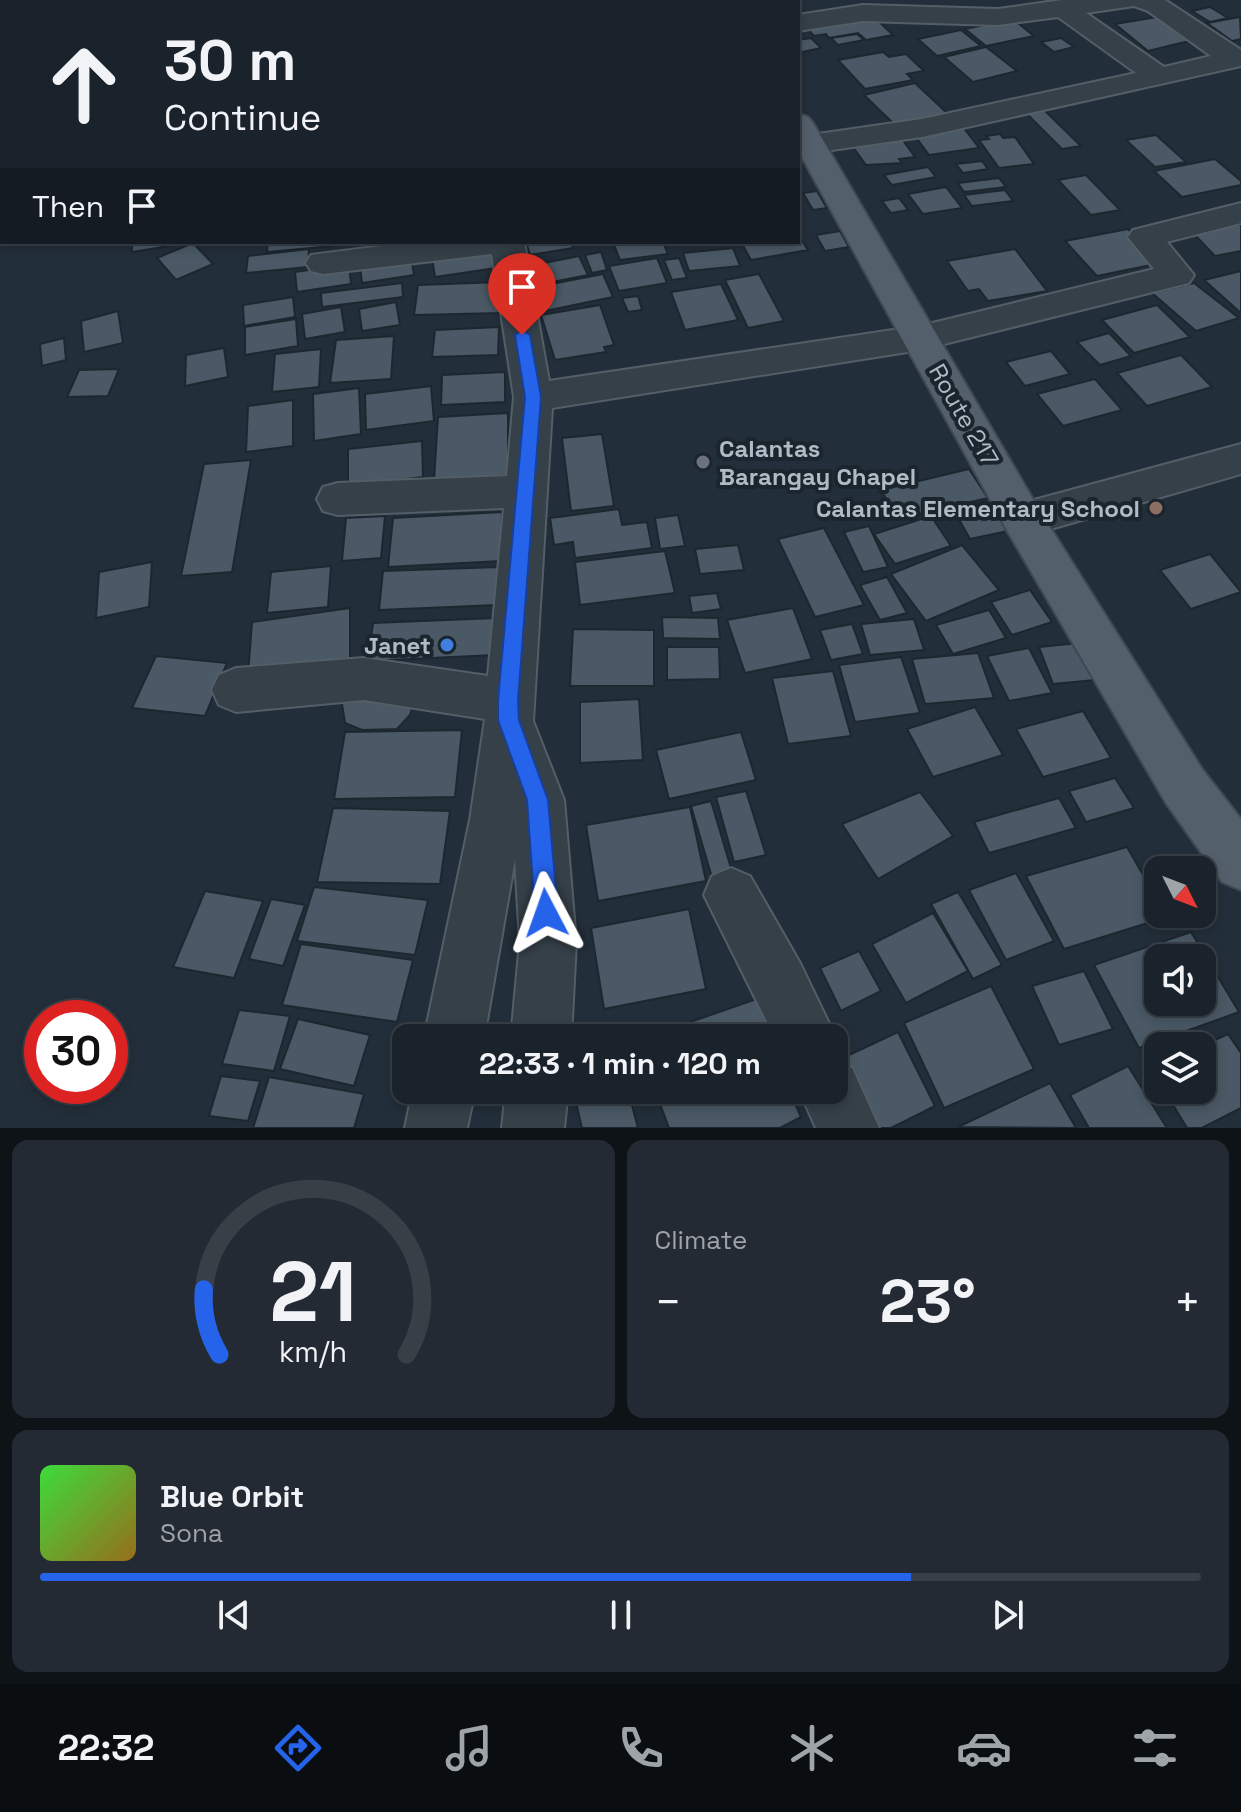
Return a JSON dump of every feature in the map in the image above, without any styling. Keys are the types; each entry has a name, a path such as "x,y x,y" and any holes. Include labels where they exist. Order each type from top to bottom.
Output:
{"main road":[{"name":"Route 217","path":"805,133 1023,520 1184,786 1241,863"}],"street":[{"path":"800,23 863,13 998,17 1127,0"},
{"path":"1141,0 1157,6 1238,59"},
{"path":"1062,8 1159,76"},
{"path":"805,133 922,128 1238,59"},
{"path":"533,397 920,338 1177,275 1145,237 1241,213"},
{"path":"323,263 489,244"},
{"path":"457,1024 494,834 508,711 533,397 507,244"},
{"path":"1023,520 1241,459"},
{"path":"338,499 525,491"},
{"path":"236,690 364,679 508,711"},
{"path":"508,711 538,800 548,942 542,1024"},
{"path":"731,895 799,1024"},
{"path":"436,1128 441,1104"},
{"path":"533,1128 536,1104"},
{"path":"837,1104 848,1128"}],"building":[{"path":"1210,7 1228,18 1210,22 1192,11"},
{"path":"872,15 893,35 866,40 858,33 829,38 826,34 814,36 803,24"},
{"path":"1157,17 1189,41 1148,51 1115,24"},
{"path":"1240,17 1241,39 1232,41 1207,23"},
{"path":"1013,19 1034,36 986,46 965,29"},
{"path":"961,30 981,46 937,56 918,39"},
{"path":"857,34 864,40 838,45 831,38"},
{"path":"811,38 821,48 800,53 800,40"},
{"path":"1061,38 1074,47 1054,52 1041,42"},
{"path":"986,47 1017,71 973,82 944,57"},
{"path":"883,52 889,57 906,54 924,71 907,74 913,80 865,89 838,60"},
{"path":"915,83 947,113 895,125 864,95"},
{"path":"1043,109 1081,146 1062,149 1025,112"},
{"path":"963,127 979,148 929,155 913,133"},
{"path":"1000,134 1003,138 1015,137 1034,164 999,168 979,140"},
{"path":"1156,135 1186,162 1155,167 1126,140"},
{"path":"902,139 915,157 899,159 902,163 866,165 853,147"},
{"path":"1215,159 1241,181 1241,185 1182,197 1154,171"},
{"path":"982,161 988,169 963,173 956,164"},
{"path":"928,167 936,177 892,185 884,175"},
{"path":"1086,175 1120,210 1091,215 1058,180"},
{"path":"999,178 1006,187 964,192 958,183"},
{"path":"946,187 962,208 923,214 908,194"},
{"path":"1005,190 1013,201 972,206 964,195"},
{"path":"817,191 827,208 813,210 803,193"},
{"path":"899,198 908,210 891,213 882,201"},
{"path":"1241,224 1241,251 1215,256 1192,232"},
{"path":"1128,229 1161,263 1097,276 1065,241"},
{"path":"840,231 849,247 825,251 816,235"},
{"path":"800,238 808,250 751,260 742,244 800,244"},
{"path":"132,244 182,244 132,252"},
{"path":"194,244 213,264 176,280 157,258"},
{"path":"268,244 333,244 333,246 267,252"},
{"path":"527,244 572,244 573,248 530,255"},
{"path":"614,244 664,244 668,254 620,260"},
{"path":"733,248 740,266 689,271 683,253"},
{"path":"309,249 308,267 246,273 248,256"},
{"path":"1015,249 1047,291 988,301 979,289 968,291 947,261"},
{"path":"492,250 496,268 435,277 432,258"},
{"path":"601,252 607,270 592,273 585,255"},
{"path":"579,256 588,275 547,283 539,264"},
{"path":"411,258 414,275 362,283 360,266"},
{"path":"657,258 667,283 619,291 609,266"},
{"path":"679,258 687,278 672,280 664,260"},
{"path":"349,264 351,284 297,292 295,272"},
{"path":"1241,271 1241,313 1204,280"},
{"path":"603,274 613,297 545,311 536,287"},
{"path":"759,274 784,321 748,328 725,280"},
{"path":"502,282 501,313 414,315 418,285"},
{"path":"402,283 403,297 322,307 321,293"},
{"path":"1194,283 1239,318 1196,331 1152,293"},
{"path":"721,284 738,320 685,330 671,292"},
{"path":"638,296 642,310 628,312 622,298"},
{"path":"293,297 295,317 244,326 243,305"},
{"path":"396,302 400,325 362,331 359,309"},
{"path":"600,305 614,345 604,347 606,352 555,360 541,315"},
{"path":"1157,305 1190,337 1134,353 1102,320"},
{"path":"341,307 345,332 305,339 302,314"},
{"path":"118,311 123,343 84,352 81,321"},
{"path":"296,319 298,346 245,355 245,327"},
{"path":"499,327 498,355 432,357 435,330"},
{"path":"1109,333 1131,356 1100,365 1077,342"},
{"path":"394,336 391,379 330,383 336,340"},
{"path":"64,338 66,360 42,366 40,344"},
{"path":"224,348 228,377 185,386 186,355"},
{"path":"321,349 319,387 272,392 275,354"},
{"path":"1051,351 1070,374 1025,386 1006,362"},
{"path":"1181,355 1212,387 1147,406 1117,373"},
{"path":"119,369 108,396 67,397 79,370"},
{"path":"505,372 505,402 441,405 442,375"},
{"path":"1095,379 1122,410 1063,426 1037,394"},
{"path":"431,386 434,421 366,430 365,394"},
{"path":"359,388 361,434 314,441 313,394"},
{"path":"293,400 293,446 246,452 248,406"},
{"path":"508,413 508,475 434,480 438,417"},
{"path":"602,434 614,506 571,511 562,438"},
{"path":"422,441 423,477 348,487 348,449"},
{"path":"251,460 232,572 181,576 204,464"},
{"path":"969,469 988,498 898,519 881,490"},
{"path":"998,506 1013,530 970,539 956,514"},
{"path":"619,509 622,525 647,522 652,548 575,558 573,542 554,545 550,518"},
{"path":"502,512 501,561 388,567 393,518"},
{"path":"678,515 685,546 660,549 655,518"},
{"path":"385,516 381,558 342,561 346,518"},
{"path":"931,516 951,546 895,564 874,534"},
{"path":"869,526 888,567 863,572 844,532"},
{"path":"824,528 864,605 815,617 778,539"},
{"path":"738,545 744,570 700,574 695,549"},
{"path":"962,545 999,590 926,621 891,574"},
{"path":"665,551 675,593 580,605 575,562"},
{"path":"1210,554 1241,592 1191,609 1160,570"},
{"path":"152,562 149,607 96,618 99,572"},
{"path":"331,566 328,607 267,613 271,572"},
{"path":"499,567 497,605 379,610 383,571"},
{"path":"887,577 907,613 880,620 860,585"},
{"path":"1030,590 1052,622 1012,635 991,602"},
{"path":"717,593 721,609 692,613 689,596"},
{"path":"350,608 350,659 248,675 252,622"},
{"path":"793,608 812,659 745,673 727,620"},
{"path":"989,610 1006,638 953,654 936,625"},
{"path":"662,617 718,618 720,639 663,638"},
{"path":"496,618 495,655 368,661 373,623"},
{"path":"914,619 924,650 870,655 861,624"},
{"path":"852,624 863,654 831,660 820,630"},
{"path":"573,629 654,630 654,686 570,686"},
{"path":"1079,643 1095,680 1053,684 1039,647"},
{"path":"667,647 719,647 720,679 667,680"},
{"path":"1029,648 1052,693 1009,701 987,656"},
{"path":"978,653 994,698 925,704 912,659"},
{"path":"156,656 227,663 205,716 132,708"},
{"path":"901,657 920,713 855,722 839,665"},
{"path":"833,671 851,736 788,744 772,678"},
{"path":"348,696 413,706 410,715 397,729 362,730 345,723 342,704"},
{"path":"639,699 643,760 580,763 580,702"},
{"path":"975,707 1003,755 933,777 907,729"},
{"path":"1083,711 1111,758 1043,777 1016,729"},
{"path":"462,730 455,797 334,799 345,732"},
{"path":"741,732 756,780 669,799 656,750"},
{"path":"1115,778 1134,808 1086,822 1069,791"},
{"path":"746,791 766,855 734,862 716,797"},
{"path":"920,792 953,836 878,879 842,824"},
{"path":"1059,798 1076,828 989,853 974,822"},
{"path":"711,801 733,875 713,881 691,806"},
{"path":"690,807 706,881 598,901 586,825"},
{"path":"333,808 450,811 440,884 317,882"},
{"path":"1127,847 1144,877 1144,924 1064,949 1026,876"},
{"path":"1016,873 1054,941 1006,960 969,890"},
{"path":"314,887 428,900 415,955 297,941"},
{"path":"205,891 263,901 234,978 173,967"},
{"path":"958,892 1002,965 973,979 931,904"},
{"path":"271,899 305,905 283,966 249,959"},
{"path":"689,909 706,989 604,1009 591,928"},
{"path":"933,913 968,971 906,1003 872,944"},
{"path":"1191,932 1198,944 1156,944"},
{"path":"301,944 413,960 397,1022 282,1005"},
{"path":"1144,948 1144,1016 1216,1016 1216,974 1239,1012 1183,1032 1144,1032 1144,1046 1139,1048 1094,965"},
{"path":"859,951 881,991 841,1011 820,968"},
{"path":"1084,971 1113,1029 1059,1045 1032,986"},
{"path":"991,986 1034,1069 944,1108 904,1023"},
{"path":"780,991 792,1024 685,1024"},
{"path":"239,1010 290,1016 274,1071 222,1064"},
{"path":"298,1019 370,1035 354,1086 280,1069"},
{"path":"898,1032 935,1106 891,1128 856,1128 845,1104 848,1104 848,1055"},
{"path":"1228,1034 1241,1053 1241,1108 1202,1128 1187,1128 1172,1104 1216,1104 1216,1040"},
{"path":"1128,1066 1144,1091 1144,1104 1152,1104 1167,1128 1089,1128 1070,1095"},
{"path":"221,1076 260,1081 248,1121 209,1116"},
{"path":"269,1077 364,1094 354,1128 253,1128"},
{"path":"1050,1083 1076,1128 958,1127"},
{"path":"576,1104 632,1104 638,1128 582,1128"},
{"path":"660,1104 795,1104 801,1117 780,1128 669,1128"}],"place":[{"name":"Calantas Barangay Chapel","path":"703,462"},
{"name":"Calantas Elementary School","path":"1156,508"},
{"name":"Janet","path":"447,645"}],"route":[{"path":"522,335 533,397 508,701 509,720 538,800 546,913"}]}
